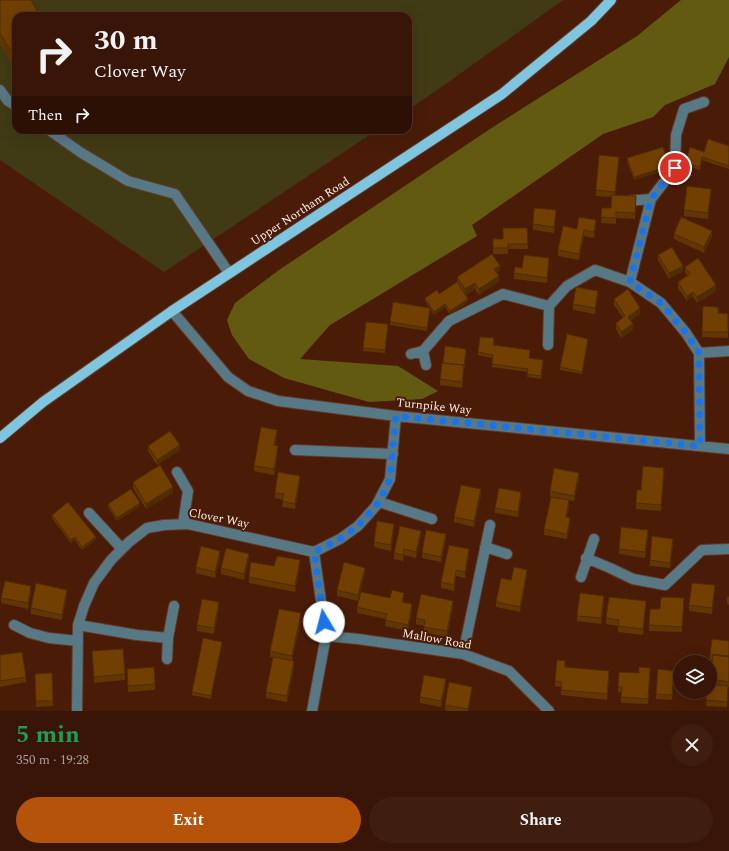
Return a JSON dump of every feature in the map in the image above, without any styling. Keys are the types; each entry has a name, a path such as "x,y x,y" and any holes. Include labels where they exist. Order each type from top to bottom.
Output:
{"main road":[{"name":"Upper Northam Road","path":"0,438 43,402 172,311 502,94 591,20 611,0"}],"street":[{"path":"0,90 8,101 12,104"},
{"path":"630,282 651,199 675,168 676,135 684,108 704,102"},
{"path":"55,134 80,152 128,181 175,194 229,273"},
{"path":"627,201 651,199"},
{"path":"548,345 549,306 567,286 595,270 630,282 661,303 686,333 699,353 700,446"},
{"path":"411,354 423,351 449,322 503,294 549,306"},
{"name":"Turnpike Way","path":"172,311 228,377 248,391 278,401 396,416 729,449"},
{"path":"423,351 426,365"},
{"path":"699,353 729,351"},
{"path":"312,711 326,636 314,552 340,539 358,526 379,502 390,479 396,416"},
{"path":"295,450 393,454"},
{"path":"177,472 188,491 183,524"},
{"path":"379,502 432,518"},
{"path":"89,513 122,549"},
{"name":"Clover Way","path":"77,711 78,625 84,606 94,583 111,560 147,528 164,525 188,524 314,552"},
{"path":"463,654 490,525"},
{"path":"580,577 594,539"},
{"path":"485,547 508,554"},
{"path":"586,558 633,579 665,585 702,550 729,549"},
{"path":"167,658 168,638 174,606"},
{"path":"14,625 30,633 49,638 78,641"},
{"path":"78,625 137,635 168,638"},
{"name":"Mallow Road","path":"326,636 463,654 509,671 549,711"}],"shaded area":[{"path":"0,0 563,0 412,107 412,12 12,12 12,134 371,134 164,272 0,160"},
{"path":"681,0 729,0 729,57 715,84 665,105 653,117 603,134 472,225 477,236 330,325 300,359 398,366 438,391 422,399 369,402 284,378 249,359 232,335 227,320 235,303 279,270 490,129 637,36"}],"building":[{"path":"0,0 31,0 38,12 12,12 12,53 0,33"},
{"path":"708,139 729,146 729,166 702,157 700,167 685,163 690,147 704,152"},
{"path":"663,147 669,166 634,177 627,158"},
{"path":"599,155 619,157 615,192 596,190"},
{"path":"687,186 711,189 708,213 684,210"},
{"path":"612,195 636,196 635,213 616,212 616,218 601,217 602,208 611,208"},
{"path":"534,208 556,210 554,227 533,224"},
{"path":"579,217 596,220 594,232 584,230 579,254 558,250 563,226 577,229"},
{"path":"681,217 712,231 704,247 674,234"},
{"path":"503,228 527,228 528,244 508,244 508,248 493,248 493,239 503,239"},
{"path":"672,247 683,266 669,273 658,255"},
{"path":"492,254 500,266 494,269 499,276 479,289 475,283 465,289 457,277"},
{"path":"524,255 549,258 547,278 514,273 515,267 522,268"},
{"path":"698,258 716,285 697,297 693,292 687,296 678,282 690,274 685,267"},
{"path":"457,282 468,299 450,311 445,304 434,312 425,298 437,290 439,294"},
{"path":"576,287 598,291 595,308 573,304"},
{"path":"628,289 640,308 628,317 633,324 621,332 616,323 625,316 614,299"},
{"path":"393,302 430,308 427,328 390,322"},
{"path":"703,306 718,307 718,313 728,314 728,332 702,332"},
{"path":"366,322 388,324 385,350 363,348"},
{"path":"567,334 588,339 582,372 560,367"},
{"path":"480,337 494,338 493,345 530,350 529,358 543,360 541,376 527,374 528,369 492,364 493,355 478,352"},
{"path":"445,346 466,349 464,368 464,365 443,363"},
{"path":"442,363 464,365 462,382 440,379"},
{"path":"261,427 277,430 274,445 278,446 274,469 254,466"},
{"path":"170,431 180,445 157,460 148,446"},
{"path":"160,465 173,487 146,504 133,482"},
{"path":"643,466 664,468 661,505 636,503 637,490 641,490"},
{"path":"554,468 579,473 574,496 550,491"},
{"path":"278,472 300,476 295,504 282,501 284,494 275,493"},
{"path":"461,485 481,489 474,521 454,517"},
{"path":"499,488 521,492 518,512 495,508"},
{"path":"131,489 140,503 117,518 108,504"},
{"path":"551,497 569,500 566,517 570,518 567,534 544,529"},
{"path":"68,502 96,537 82,547 75,537 71,540 52,515"},
{"path":"377,521 394,524 391,545 374,542"},
{"path":"400,526 421,531 416,552 404,549 403,555 394,553"},
{"path":"621,527 648,530 645,552 619,549"},
{"path":"426,530 446,534 441,557 422,553"},
{"path":"652,536 673,539 670,563 650,560"},
{"path":"449,545 469,549 465,572 456,570 454,585 441,582"},
{"path":"201,546 220,551 215,572 196,567"},
{"path":"226,548 249,554 244,574 221,568"},
{"path":"277,556 300,560 295,586 249,577 251,562 274,566"},
{"path":"344,562 365,568 358,595 337,590"},
{"path":"514,567 527,570 520,607 496,602 501,578 511,580"},
{"path":"5,581 31,586 28,603 1,598"},
{"path":"36,583 67,590 62,615 31,608"},
{"path":"692,583 715,585 712,608 689,605"},
{"path":"392,590 404,593 402,602 412,604 408,625 385,620 387,614 357,607 361,592 390,598"},
{"path":"580,593 604,596 601,618 577,616"},
{"path":"421,594 453,601 447,631 424,627 425,620 416,618"},
{"path":"609,597 646,601 643,629 618,626 619,620 606,618"},
{"path":"661,597 684,598 682,627 649,625 650,609 660,609"},
{"path":"202,599 219,602 214,628 197,625"},
{"path":"279,609 301,613 292,656 270,651"},
{"path":"203,638 222,642 211,696 192,692"},
{"path":"712,639 729,641 729,656 710,654"},
{"path":"123,649 125,674 94,677 92,651"},
{"path":"22,652 26,677 0,681 0,655"},
{"path":"717,656 729,657 729,682 717,680"},
{"path":"273,657 294,661 287,696 266,692"},
{"path":"557,660 565,661 565,667 609,671 607,694 561,690 562,682 555,681"},
{"path":"154,667 155,684 128,686 127,669"},
{"path":"639,667 650,668 648,699 621,697 622,687 618,687 619,672 639,673"},
{"path":"658,669 673,671 672,695 656,694"},
{"path":"52,673 53,701 36,701 35,674"},
{"path":"424,675 446,679 441,701 420,697"},
{"path":"449,682 472,687 468,709 445,705"},
{"path":"717,685 728,686 727,702 706,700 717,699"}],"route":[{"path":"324,622 314,552 340,539 358,526 379,502 390,479 396,416 700,446 699,353 686,333 661,303 630,282 651,199 675,168"}]}
